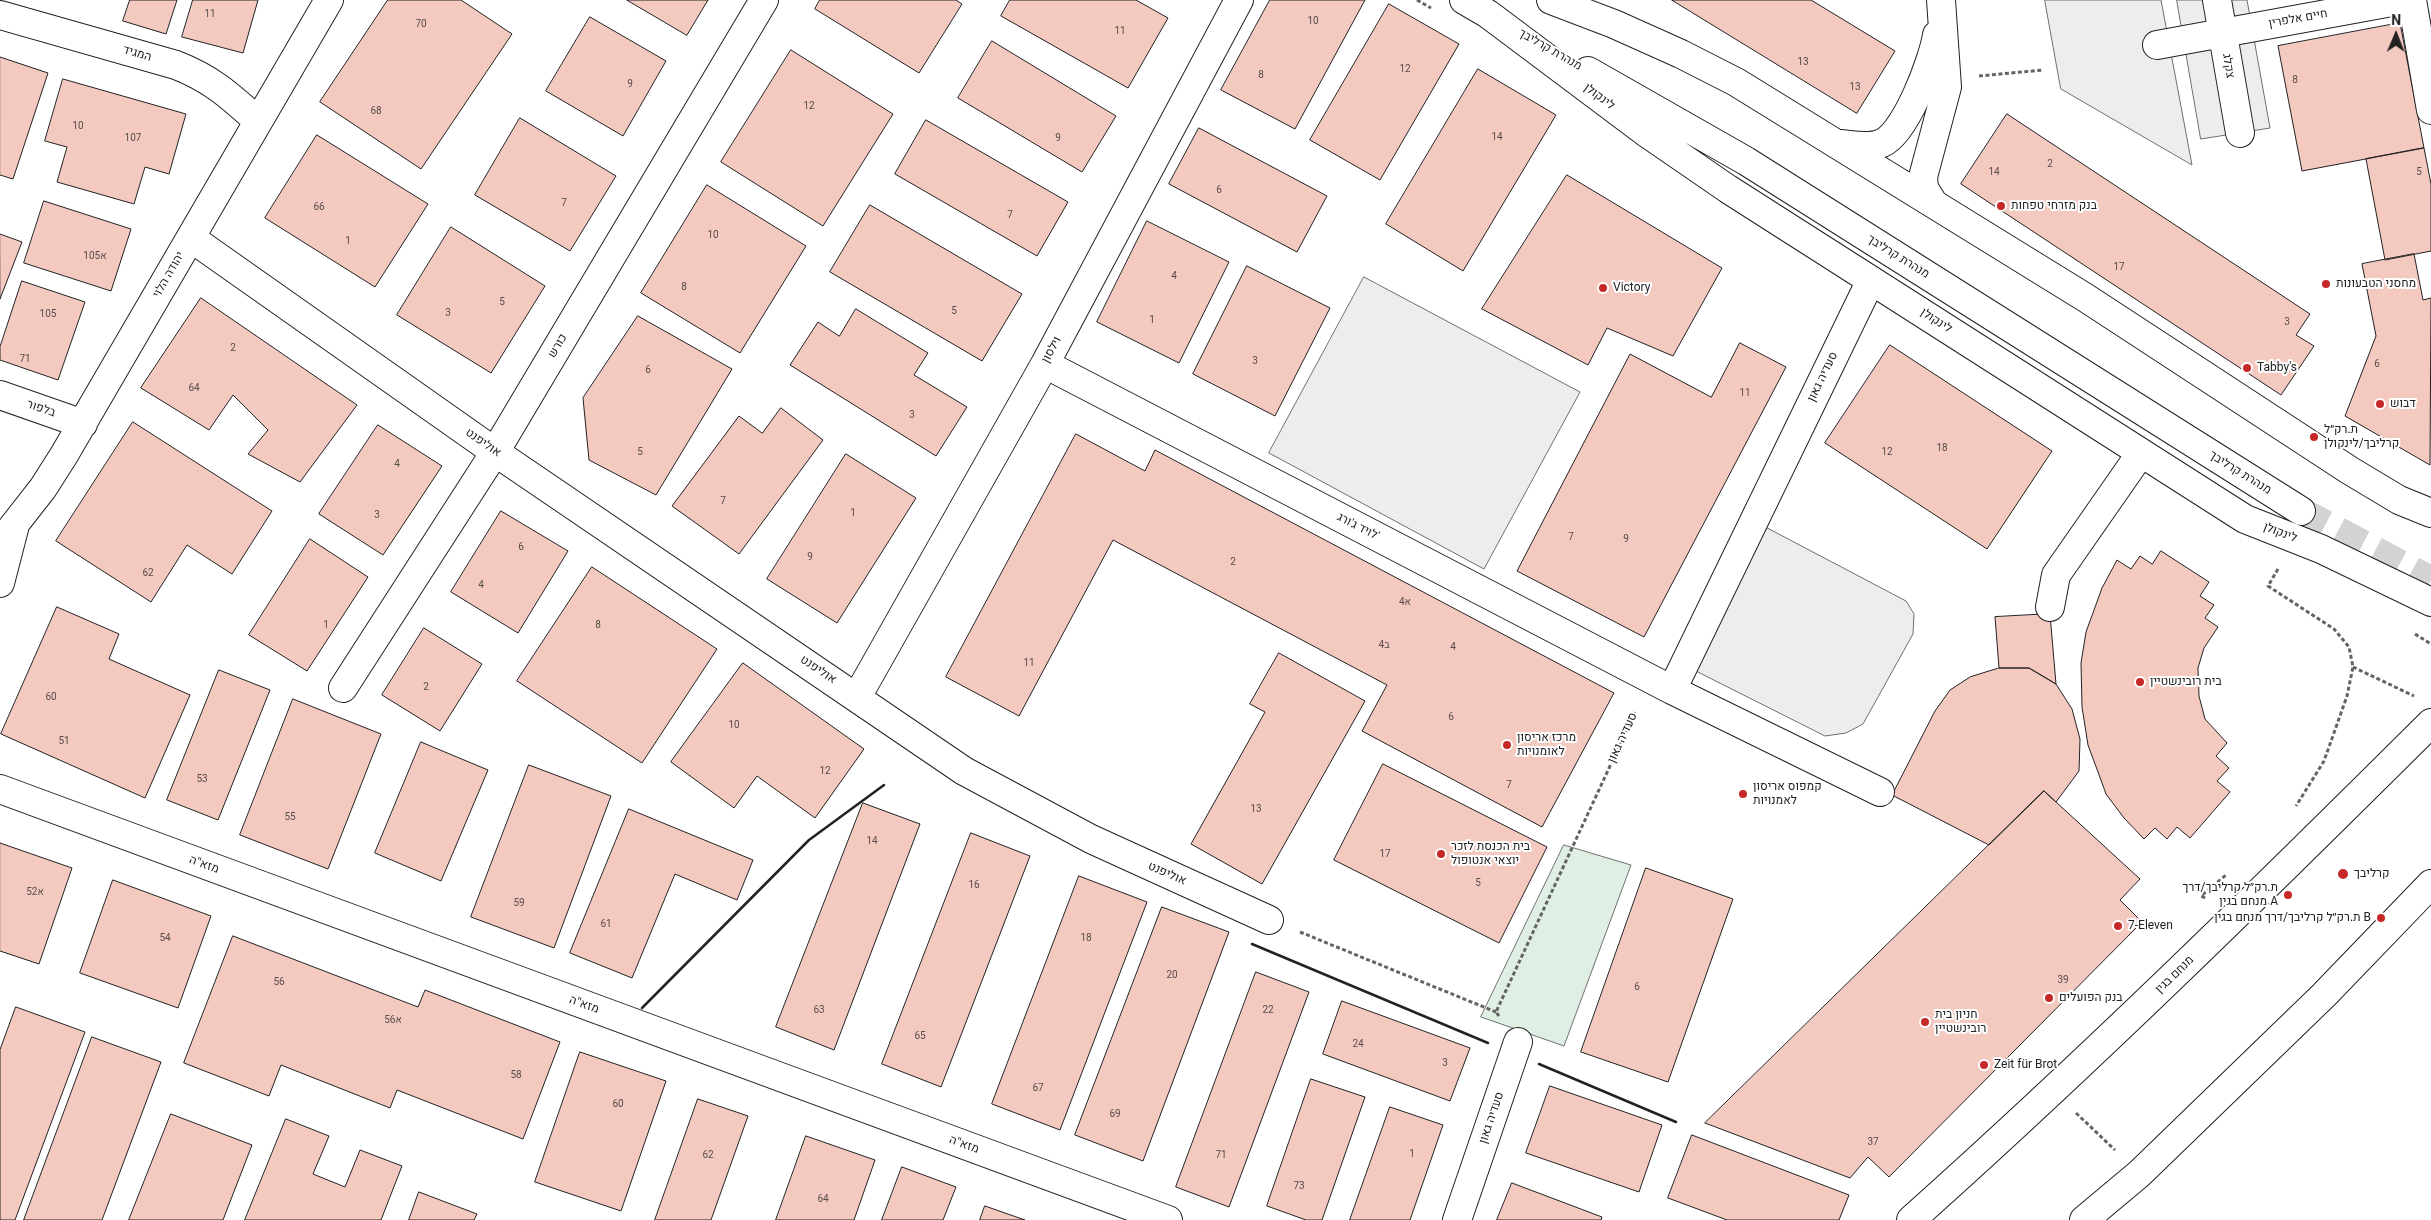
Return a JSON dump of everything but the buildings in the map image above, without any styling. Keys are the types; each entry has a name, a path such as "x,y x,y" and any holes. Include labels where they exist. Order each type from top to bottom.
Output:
{"street":[{"name":"יהודה הלוי","path":"7,534 43,488 83,424 329,0"},
{"name":"כורש","path":"343,688 495,452 764,0"},
{"name":"וילסון","path":"857,697 1045,364 1239,0"},
{"name":"לינקולן","path":"1464,0 1488,14 1648,134 1728,189 2245,519 2321,549 2431,602"},
{"path":"1551,0 1614,24 1681,54 1736,82 1932,201 2086,298 2349,470 2399,500 2431,513"},
{"name":"צקלג","path":"2217,0 2240,133"},
{"name":"חיים אלפרין","path":"2157,45 2403,0"},
{"path":"2412,0 2431,110"},
{"path":"1839,144 1875,146 1889,139 1898,128 1928,69 1935,48 1941,4"},
{"path":"1932,201 1924,188 1923,177 1942,110 1947,80 1941,4"},
{"name":"מנהרת קרליבך","path":"1488,14 1746,161 2301,512"},
{"name":"המגיד","path":"0,15 176,65 198,74 219,87 258,121"},
{"name":"אוליפנט","path":"191,238 495,452 972,775 1091,839 1269,920"},
{"name":"סעדיה גאון","path":"1672,690 1871,280"},
{"name":"לויד ג'ורג'","path":"1045,364 1672,690 1880,792"},
{"name":"בלפור","path":"0,395 83,424"},
{"path":"2050,607 2056,576 2141,453"},
{"path":"0,583 7,534"},
{"name":"מנחם בגין","path":"1911,1220 2053,1091 2227,925 2427,711"},
{"name":"מזא''ה","path":"0,789 1168,1220"},
{"path":"2084,1220 2139,1174 2324,995 2431,884"},
{"name":"סעדיה גאון","path":"1457,1220 1518,1042"}],"path":[{"path":"1947,80 2043,70"},
{"path":"2280,565 2268,586 2334,628 2349,647 2353,667 2347,696 2324,761 2291,812"},
{"path":"2353,667 2427,711"},
{"name":"סעדיה גאון","path":"1496,1012 1637,708 1672,690"},
{"path":"2209,901 2202,896 2231,870"},
{"path":"1269,920 1496,1012 1518,1042"},
{"path":"2053,1091 2139,1174"}],"green space":[{"path":"1564,845 1631,865 1564,1046 1481,1017"}],"shaded area":[{"path":"2045,0 2161,0 2192,165 2061,89"},
{"path":"2177,0 2247,0 2270,128 2201,139"},
{"path":"1364,277 1580,392 1484,569 1269,453"},
{"path":"1754,521 1906,601 1914,614 1913,634 1863,724 1846,733 1825,736 1684,665"}],"tunnel":[{"path":"2301,511 2431,580"}],"wall":[{"path":"642,1008 809,840 884,785"},
{"path":"1252,944 1488,1043"},
{"path":"1539,1064 1676,1122"}],"place":[{"name":"בנק מזרחי טפחות","path":"2001,206"},
{"name":"מחסני הטבעונות","path":"2326,284"},
{"name":"Victory","path":"1603,288"},
{"name":"Tabby's","path":"2247,368"},
{"name":"דבוש","path":"2380,404"},
{"name":"ת.רק״ל קרליבך/לינקולן","path":"2314,437"},
{"name":"בית רובינשטיין","path":"2140,682"},
{"name":"מרכז אריסון לאומנויות","path":"1507,745"},
{"name":"קמפוס אריסון לאמנויות","path":"1743,794"},
{"name":"בית הכנסת לזכר יוצאי אנטופול","path":"1441,854"},
{"name":"קרליבך","path":"2343,874"},
{"name":"ת.רק״ל קרליבך/דרך מנחם בגין A","path":"2288,895"},
{"name":"ת.רק״ל קרליבך/דרך מנחם בגין B","path":"2381,918"},
{"name":"7-Eleven","path":"2118,926"},
{"name":"בנק הפועלים","path":"2049,998"},
{"name":"חניון בית רובינשטיין","path":"1925,1022"},
{"name":"Zeit für Brot","path":"1984,1065"}]}
